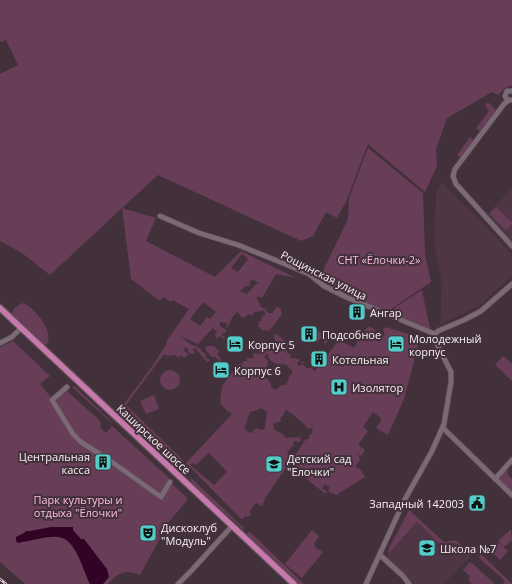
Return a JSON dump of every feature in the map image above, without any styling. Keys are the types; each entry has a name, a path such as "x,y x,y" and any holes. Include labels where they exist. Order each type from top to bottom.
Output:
{"main road":[{"name":"Каширское шоссе","path":"0,308 20,329 294,584"},
{"name":"Каширское шоссе","path":"0,313 20,329"},
{"name":"Каширское шоссе","path":"231,527 289,584"}],"street":[{"path":"511,90 506,93 510,100 504,104 455,169 453,176 455,183 512,246"},
{"name":"Рощинская улица","path":"160,216 199,233 238,245 309,274 324,286 346,297 435,334"},
{"path":"366,584 389,532 443,428 451,372 435,340 435,334 439,330 478,313 512,284"},
{"path":"0,343 12,337 20,329"},
{"path":"67,387 52,400 78,440 162,497 170,482"},
{"path":"443,428 512,495"},
{"path":"495,478 512,460"},
{"path":"178,584 231,527"},
{"path":"380,555 403,576 409,584"}],"shaded area":[{"path":"442,183 480,220 512,255 512,275 479,306 440,325 442,282 435,248 435,224 436,193"},
{"path":"512,188 512,241 488,214"},
{"name":"Школа №7","path":"417,522 439,543 457,543 471,556 443,584 414,584 388,559 388,554"},
{"path":"51,527 73,527 73,530 81,539 84,539 107,569 109,577 103,584 90,584 74,549 70,543 64,539 53,537 18,543 16,541 16,537 26,531"}],"green space":[{"path":"0,0 512,0 512,85 505,88 498,95 492,92 447,118 436,149 437,166 425,192 368,144 346,202 337,218 326,212 313,236 301,241 158,175 50,275 22,253 0,241 0,74 18,65 6,40 0,42"},
{"path":"489,103 496,110 480,131 476,128 489,111 485,105"},
{"path":"470,137 474,141 462,157 460,157 457,155"},
{"name":"СНТ «Ёлочки-2»","path":"368,148 423,193 425,254 431,282 388,311 383,311 345,296 319,279 348,219 349,198"},
{"path":"496,207 512,222 506,230 489,214"},
{"path":"122,208 156,218 146,241 215,277 241,251 296,278 276,274 262,298 258,296 257,298 261,307 266,309 268,313 273,313 273,310 276,310 275,307 281,309 282,314 269,331 262,330 258,326 259,321 262,321 261,318 265,315 265,311 262,310 255,312 252,316 249,314 242,318 238,312 232,317 227,328 227,323 221,322 219,325 226,330 226,332 221,335 225,337 224,339 220,336 217,339 215,335 217,332 213,328 198,344 180,336 205,353 206,358 209,359 209,362 207,362 195,348 192,350 194,351 194,354 190,354 185,347 184,351 189,354 184,358 179,355 180,359 175,355 168,356 164,354 126,405 184,461 182,464 177,464 163,454 164,450 160,449 129,419 131,412 124,404 151,368 167,343 166,342 189,309 163,297 160,301 131,279","holes":["242,254 248,259 238,272 231,268","254,280 259,284 256,284 246,295 240,290 246,286 250,286 250,281","203,302 216,312 210,319 207,317 200,326 190,319"]},
{"path":"422,290 430,329 388,312"},
{"path":"24,303 29,306 43,321 49,339 47,345 43,344 12,315 14,309"},
{"path":"369,326 375,330 377,334 383,337 385,335 383,329 386,327 420,338 404,399 388,435 376,428 382,419 373,412 363,427 368,431 358,445 365,450 362,455 360,456 358,454 359,458 361,459 355,466 361,470 365,477 336,495 328,491 330,488 325,484 322,488 327,492 326,494 294,471 290,463 306,439 309,439 309,435 313,433 313,429 308,429 286,410 280,419 281,421 273,424 275,430 284,435 285,438 300,437 301,440 299,442 294,441 294,444 287,453 292,456 290,458 292,459 265,498 263,505 260,506 258,503 255,504 250,511 251,515 241,519 186,463 232,414 220,403 222,386 239,364 247,361 247,358 254,358 253,353 259,354 260,353 258,351 269,341 279,352 281,352 282,348 287,349 287,353 291,355 290,358 299,359 297,365 300,366 301,364 304,365 306,368 311,368 315,371 339,340 354,348 363,332","holes":["268,354 270,360 277,364 286,364 293,372 288,378 289,379 286,385 281,385 276,390 271,387 269,380 263,377 268,371 268,361 264,357","261,408 267,412 265,428 262,430 256,428 250,433 244,428 250,412","209,453 227,472 214,485 190,465 193,463 196,465"]},
{"path":"319,331 327,337 330,334 332,335 325,345 321,338 317,342 313,339 316,336 315,334"},
{"path":"276,334 293,347 292,352 289,348 283,346 284,344 278,343 274,340 275,338 273,335"},
{"name":"Парк культуры и отдыха \"Ёлочки\"","path":"13,341 50,376 40,384 54,401 66,390 100,421 100,427 106,433 112,426 170,479 169,481 188,499 169,522 140,575 130,572 122,573 108,584 25,584 0,562 0,347"},
{"path":"207,346 214,346 219,351 217,354 221,359 221,362 214,356 212,357 205,349"},
{"path":"503,356 512,364 512,381 495,365"},
{"path":"170,370 177,373 180,380 177,387 170,390 163,387 160,380 163,373"},
{"path":"74,386 110,420 112,423 72,387"},
{"path":"154,395 159,409 146,414 140,401"},
{"path":"505,470 508,471 508,475 512,479 512,493 499,481 498,478"},
{"path":"190,477 244,528 244,530 193,485"},
{"path":"409,510 444,542 456,540 471,555 470,556 457,543 439,543 417,522 388,554 389,548"},
{"path":"511,529 512,540 504,547 498,541"},
{"path":"312,530 319,536 314,544 316,548 323,552 302,578 285,564"},
{"path":"249,531 304,584 297,584 247,536"},
{"path":"499,543 508,551 500,560 491,551"},
{"path":"480,555 483,556 512,584 503,584 505,582 502,578 479,558"},
{"path":"470,562 495,584 472,584 468,579 470,576 463,570"}],"railway":[{"path":"0,579 6,584"}],"place":[{"name":"Ангар","path":"357,312"},
{"name":"Подсобное","path":"309,334"},
{"name":"Корпус 5","path":"235,344"},
{"name":"Молодежный корпус","path":"396,344"},
{"name":"Котельная","path":"319,359"},
{"name":"Корпус 6","path":"221,370"},
{"name":"Изолятор","path":"339,387"},
{"name":"Центральная касса","path":"103,462"},
{"name":"Детский сад \"Елочки\"","path":"274,464"},
{"name":"Западный 142003","path":"477,503"},
{"name":"Дискоклуб \"Модуль\"","path":"148,533"},
{"name":"Школа №7","path":"427,548"}]}
